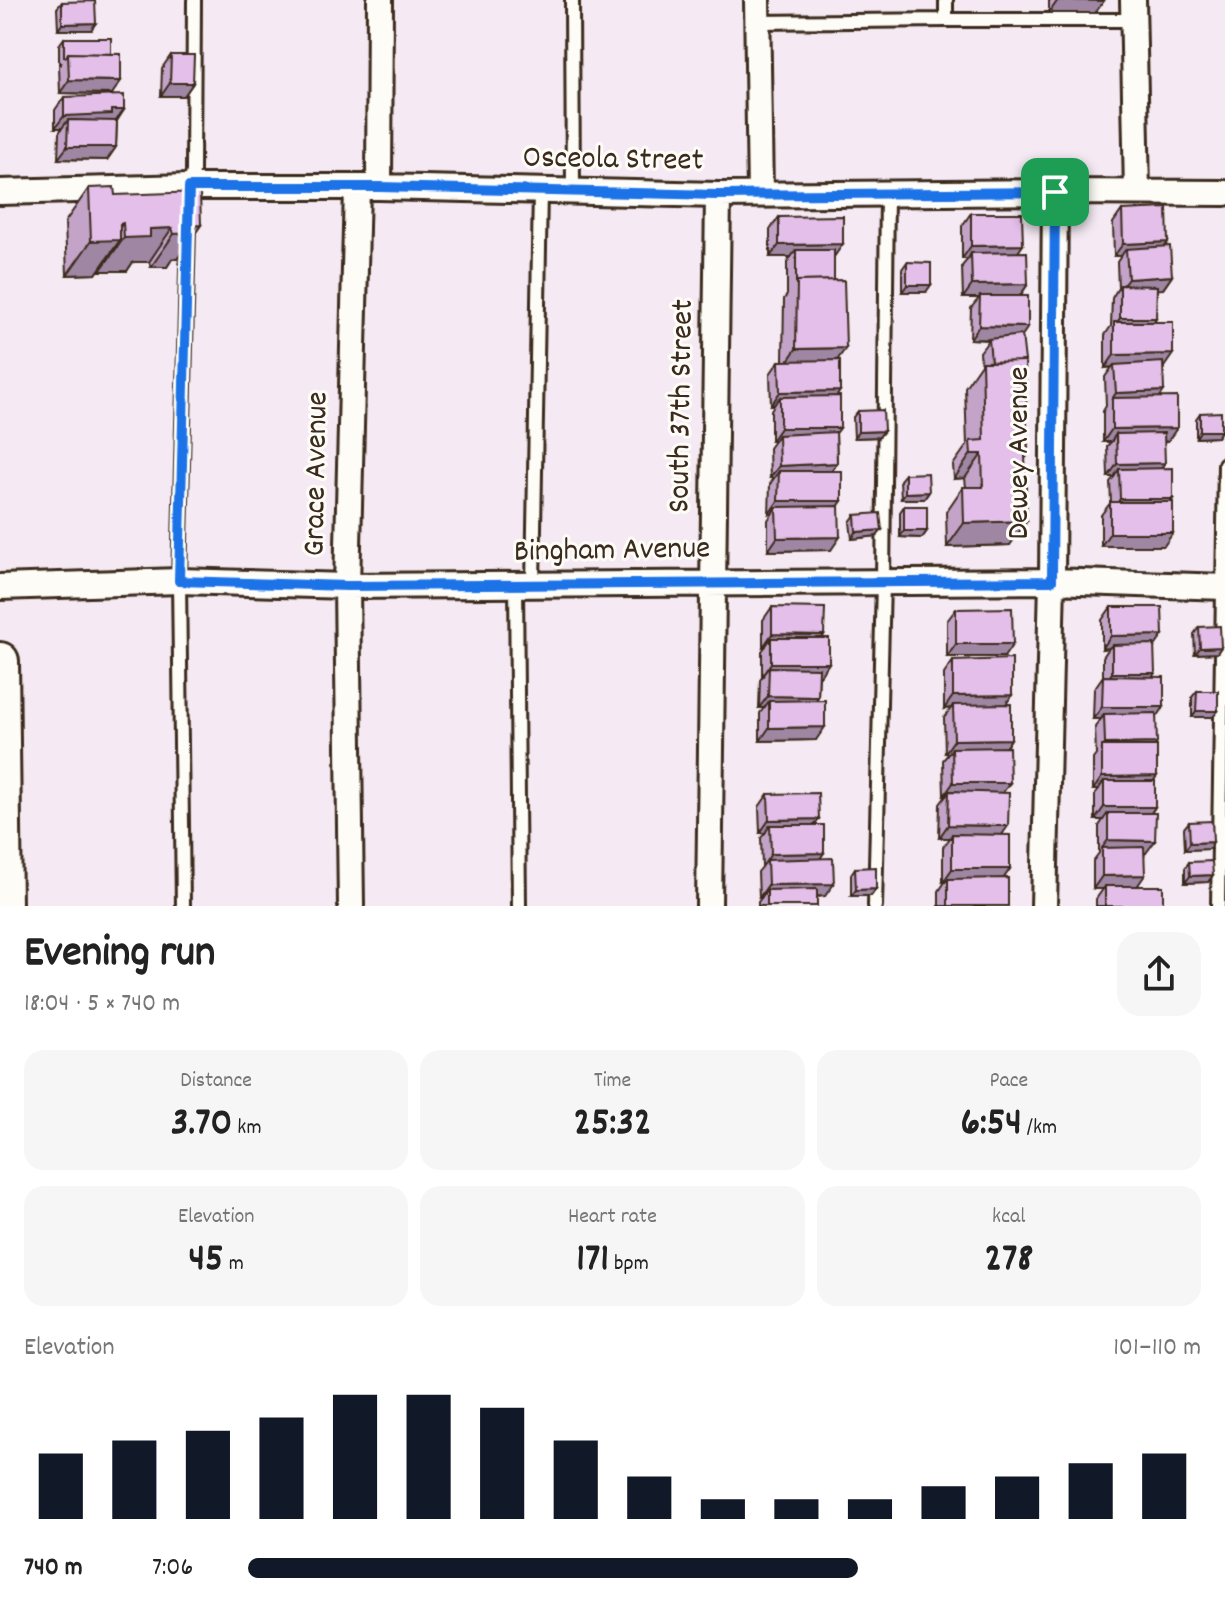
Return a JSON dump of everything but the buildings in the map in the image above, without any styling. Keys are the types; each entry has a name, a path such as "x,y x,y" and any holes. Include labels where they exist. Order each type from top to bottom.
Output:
{"main road":[{"path":"0,661 3,906"}],"street":[{"name":"Grace Avenue","path":"351,906 347,586 380,0"},
{"path":"1133,10 1137,192"},
{"path":"757,11 760,194"},
{"name":"Osceola Street","path":"0,192 189,195 368,187 718,195 1225,193"},
{"name":"Dewey Avenue","path":"1044,906 1052,581 1055,192"},
{"name":"South 37th Street","path":"709,906 718,195"},
{"name":"Bingham Avenue","path":"0,587 179,581 347,586 1052,581 1223,586"}],"lane":[{"path":"189,195 193,172 194,0"},
{"path":"572,0 573,192"},
{"path":"946,0 946,20"},
{"path":"757,11 946,20 1133,10"},
{"path":"519,906 525,585 540,191"},
{"path":"875,906 883,582 887,193"},
{"path":"183,906 179,581 188,218"},
{"path":"1218,906 1225,464"}],"route":[{"path":"189,187 379,187 718,195 1055,192 1052,581 347,586 179,581 189,187"}]}
